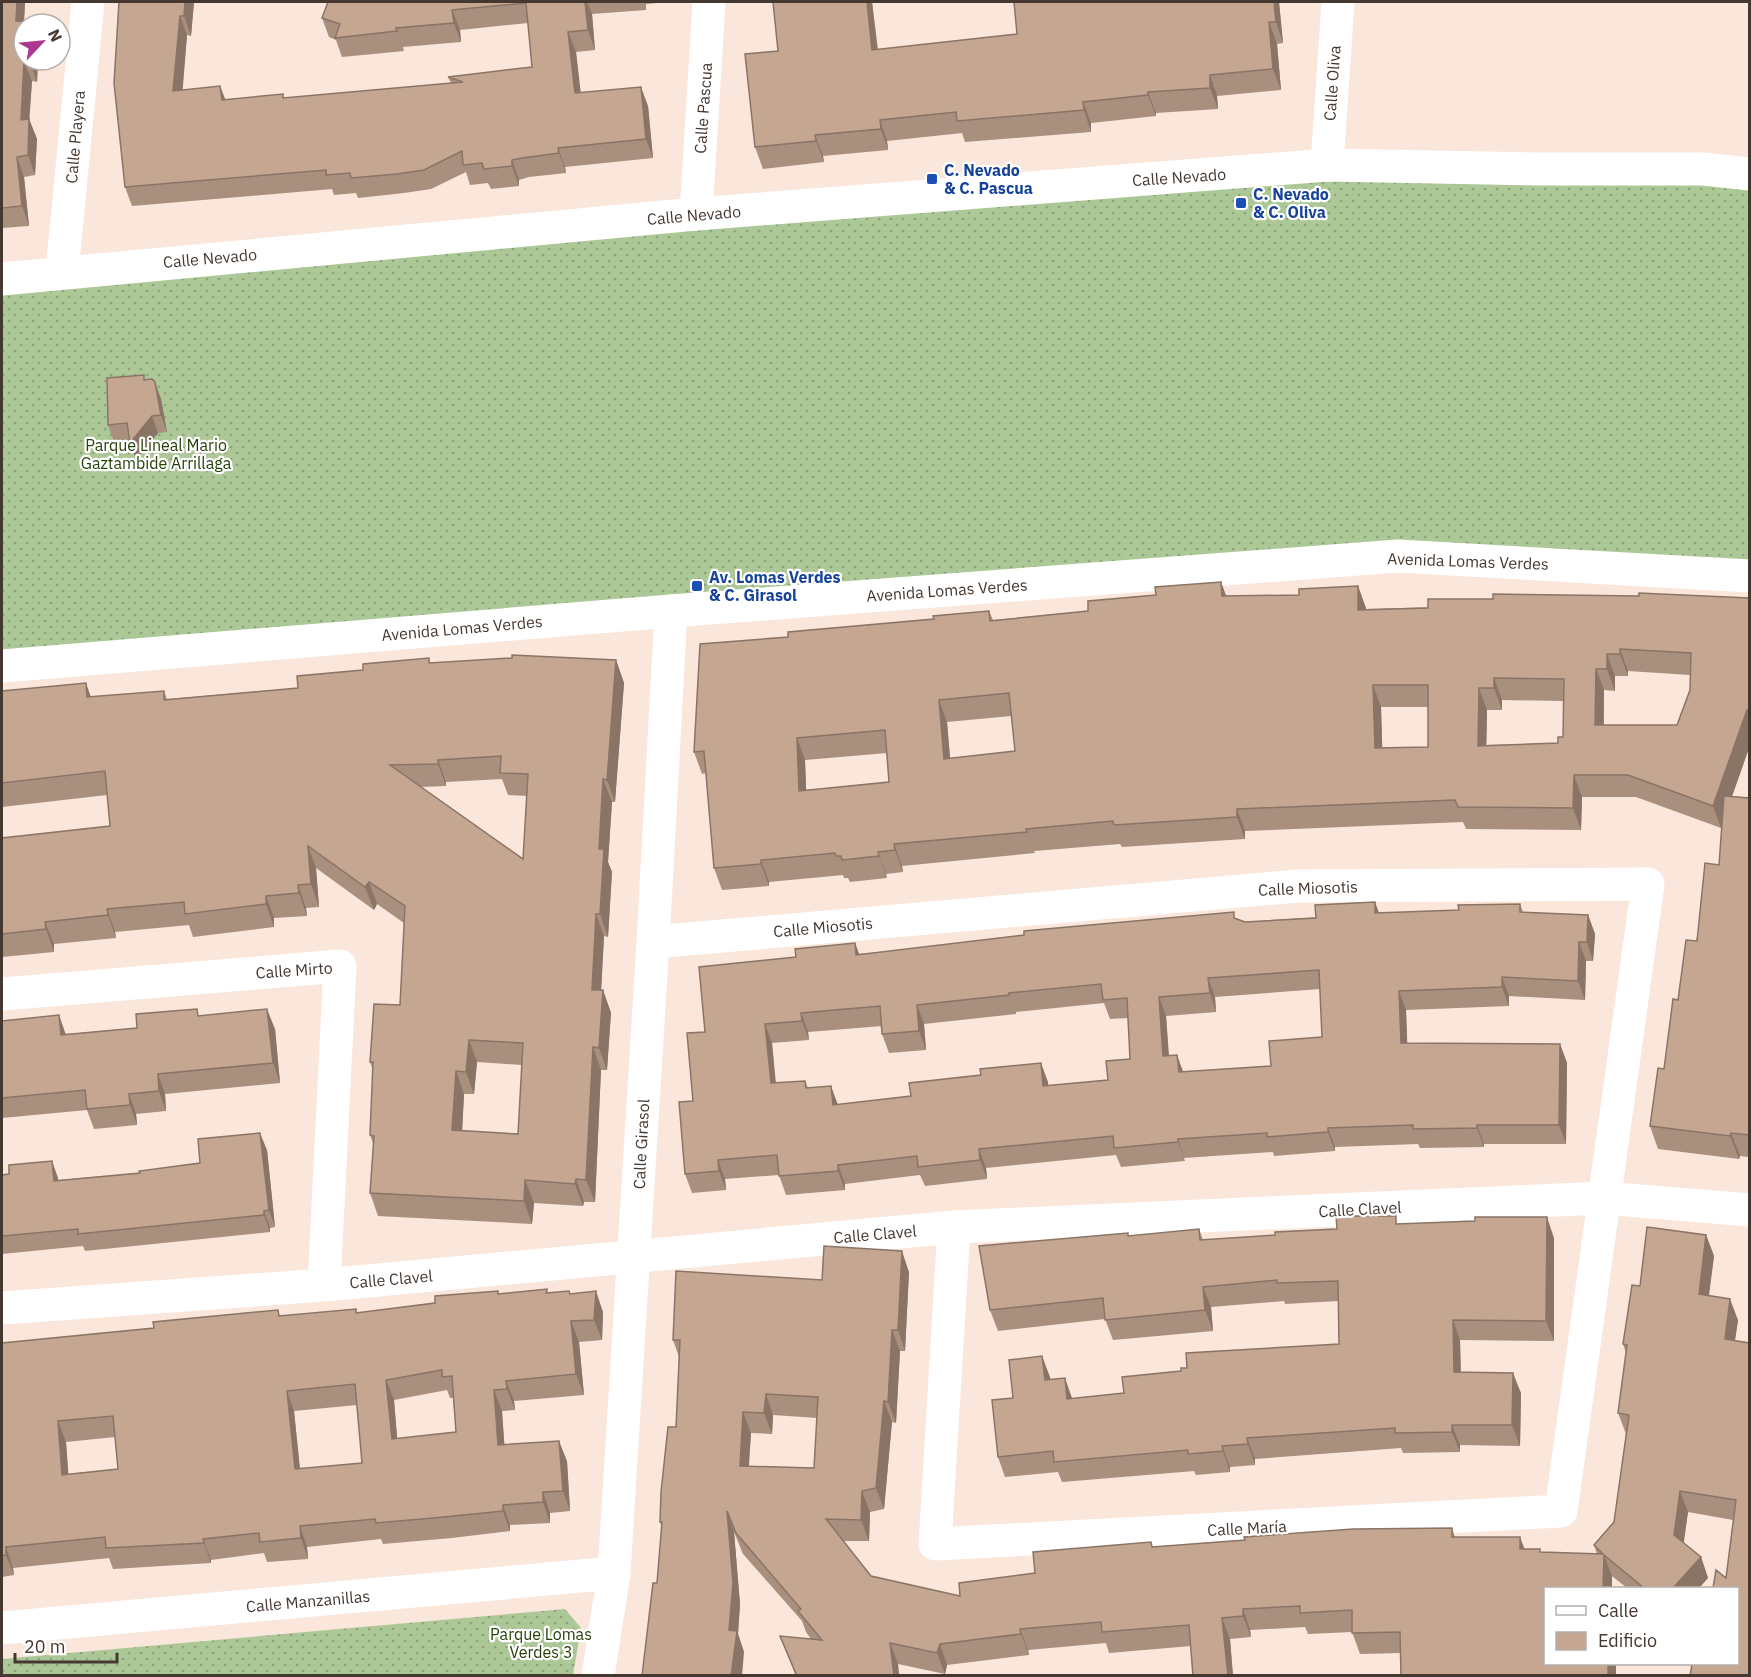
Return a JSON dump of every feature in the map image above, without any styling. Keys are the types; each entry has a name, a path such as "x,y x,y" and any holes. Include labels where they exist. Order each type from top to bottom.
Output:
{"street":[{"name":"Calle Playera","path":"62,272 88,2"},
{"name":"Calle Pascua","path":"696,214 709,2"},
{"name":"Calle Oliva","path":"1327,165 1338,2"},
{"name":"Calle Nevado","path":"2,279 696,214 1327,165 1703,169 1749,174"},
{"name":"Avenida Lomas Verdes","path":"2,666 670,611 1398,556 1749,576"},
{"name":"Calle Girasol","path":"598,1676 614,1573 654,942 670,611"},
{"name":"Calle Miosotis","path":"654,942 1298,886 1648,884 1603,1198"},
{"name":"Calle Mirto","path":"2,994 340,966 324,1285"},
{"name":"Calle Clavel","path":"2,1308 324,1285 954,1227 1603,1198 1749,1210"},
{"name":"Calle María","path":"954,1227 935,1544 1561,1511 1603,1198"},
{"name":"Calle Manzanillas","path":"2,1628 614,1573"}],"green space":[{"name":"Parque Lineal Mario Gaztambide Arrillaga","path":"1327,165 1749,174 1749,576 1398,556 2,666 2,279"},
{"name":"Parque Lomas Verdes 3","path":"565,1609 581,1628 573,1675 2,1675 2,1659"}],"building":[{"path":"2,2 17,2 16,12 12,12 12,72 23,72 21,120 29,119 28,155 17,157 22,206 2,208"},
{"path":"119,2 185,2 184,16 180,16 173,91 220,86 222,100 283,94 283,98 463,82 448,77 532,67 526,3 452,10 454,23 396,28 397,31 335,38 340,24 322,18 328,2 585,2 588,30 568,32 575,93 641,87 646,139 558,148 559,153 512,160 512,166 484,169 482,163 463,165 462,151 424,170 397,174 351,178 350,173 326,175 326,170 125,187 114,83"},
{"path":"773,2 867,2 872,50 1017,34 1014,2 1274,2 1276,22 1269,22 1273,69 1210,75 1210,88 1148,92 1148,95 1083,102 1084,110 957,121 956,112 880,120 881,129 815,135 816,141 755,147 745,54 778,51"},
{"path":"144,375 144,380 152,379 155,382 161,415 152,416 130,443 127,423 108,425 107,378"},
{"path":"1221,582 1222,596 1299,595 1299,589 1358,586 1358,610 1428,608 1428,599 1493,599 1493,594 1639,596 1639,593 1749,598 1749,710 1747,710 1713,806 1628,775 1574,775 1573,808 1458,807 1455,800 1237,809 1237,817 1114,825 1113,821 1026,829 1027,832 894,844 895,850 878,852 879,856 842,860 841,856 836,856 835,853 761,860 761,864 714,868 704,751 694,752 700,644 788,637 788,632 934,619 933,616 989,611 990,621 1088,611 1088,601 1156,595 1155,587","holes":["1620,649 1691,653 1690,690 1677,725 1595,725 1596,669 1607,669 1607,654 1620,654","1494,678 1564,679 1563,737 1558,737 1558,743 1478,746 1479,688 1494,688","1373,685 1428,685 1428,747 1375,748","1009,693 1015,751 944,759 939,700","885,730 889,782 799,791 797,738"]},
{"path":"512,655 616,660 607,780 603,779 599,849 604,849 600,914 596,914 592,990 603,990 599,1048 593,1047 586,1180 576,1179 575,1184 525,1180 524,1201 370,1193 374,1136 370,1135 373,1062 370,1062 374,1004 400,1005 405,906 369,882 365,887 308,846 311,884 298,885 299,893 266,896 266,904 185,914 184,902 107,909 108,915 45,922 46,929 2,934 2,838 110,826 105,771 2,783 2,691 86,683 87,697 164,691 164,700 298,688 297,676 363,670 363,664 429,658 429,663 512,658","holes":["501,756 500,773 528,774 523,859 390,765 438,764 438,760","469,1040 523,1043 518,1134 452,1130 456,1071 466,1072"]},
{"path":"1724,796 1749,798 1749,1135 1731,1133 1730,1136 1650,1126 1658,1068 1664,1069 1673,999 1678,1000 1686,940 1697,941 1705,863 1719,865"},
{"path":"1375,902 1375,913 1459,910 1458,905 1520,904 1520,912 1588,915 1587,942 1579,942 1578,981 1502,977 1502,987 1399,991 1401,1043 1560,1044 1559,1125 1477,1125 1477,1128 1413,1129 1413,1125 1328,1128 1328,1132 1267,1137 1267,1133 1178,1139 1178,1142 1114,1148 1113,1136 979,1149 980,1160 918,1167 917,1156 838,1165 838,1171 779,1176 777,1155 718,1160 719,1171 685,1174 679,1102 693,1101 687,1033 705,1032 699,967 796,957 795,949 855,943 856,955 1024,935 1024,931 1234,912 1234,918 1245,922 1316,918 1315,905","holes":["1319,970 1322,1037 1269,1041 1271,1066 1179,1072 1177,1055 1163,1056 1159,997 1210,993 1208,978","1101,984 1103,1000 1127,998 1130,1059 1106,1061 1108,1080 1043,1086 1041,1063 980,1069 981,1075 909,1083 911,1096 833,1105 831,1086 806,1088 805,1081 771,1083 765,1024 802,1021 801,1013 880,1006 882,1034 919,1031 917,1005"]},
{"path":"197,1009 198,1016 267,1009 273,1063 158,1074 159,1091 129,1094 130,1105 87,1109 85,1090 2,1098 2,1021 59,1015 61,1035 137,1028 136,1014"},
{"path":"260,1133 269,1210 264,1211 264,1215 78,1234 78,1229 2,1236 2,1175 9,1174 9,1165 52,1161 54,1181 140,1173 139,1171 200,1163 198,1139"},
{"path":"1336,1216 1396,1216 1396,1224 1475,1221 1475,1217 1547,1217 1546,1321 1453,1320 1454,1372 1513,1373 1512,1425 1452,1425 1452,1432 1395,1433 1395,1428 1247,1438 1248,1444 1222,1446 1223,1451 1188,1454 1188,1450 1054,1462 1053,1451 998,1457 992,1400 1013,1398 1009,1360 1042,1356 1045,1380 1065,1378 1067,1399 1124,1393 1122,1377 1181,1371 1181,1368 1187,1368 1186,1353 1339,1344 1338,1281 1277,1283 1277,1280 1203,1287 1205,1310 1105,1320 1103,1298 990,1310 979,1246 1199,1229 1200,1240 1275,1235 1275,1232 1337,1229"},
{"path":"1647,1227 1706,1235 1699,1294 1730,1299 1725,1339 1749,1343 1749,1676 1690,1676 1692,1665 1739,1665 1739,1587 1713,1587 1716,1570 1726,1578 1736,1500 1680,1491 1674,1535 1701,1557 1674,1587 1643,1587 1604,1555 1603,1587 1544,1587 1544,1665 1608,1665 1608,1676 1401,1676 1400,1632 1352,1633 1352,1610 1300,1613 1300,1606 1243,1609 1243,1616 1222,1618 1228,1676 1193,1676 1189,1625 1102,1632 1101,1622 1020,1629 1021,1634 940,1644 937,1653 890,1643 894,1676 797,1676 780,1636 822,1640 798,1611 801,1609 736,1533 727,1511 733,1583 729,1630 737,1631 731,1676 642,1676 653,1583 657,1583 662,1522 660,1522 661,1492 668,1427 676,1427 680,1340 673,1340 676,1271 822,1280 824,1246 902,1251 898,1330 892,1330 888,1402 884,1401 876,1488 862,1491 861,1520 826,1519 871,1576 960,1596 959,1583 1035,1573 1033,1552 1151,1542 1152,1547 1353,1529 1452,1528 1452,1537 1520,1537 1520,1549 1603,1554 1594,1545 1614,1522 1629,1415 1618,1413 1627,1345 1623,1344 1632,1285 1640,1286","holes":["766,1394 818,1397 814,1468 740,1466 743,1412 764,1413"]},
{"path":"547,1289 546,1293 569,1291 570,1294 596,1291 594,1320 571,1321 576,1374 506,1381 507,1389 494,1390 498,1445 559,1441 563,1491 543,1492 543,1502 503,1505 503,1511 444,1517 376,1523 375,1519 300,1526 301,1538 260,1542 259,1533 203,1539 204,1543 106,1548 105,1537 6,1547 6,1555 2,1556 2,1343 154,1328 153,1322 278,1310 279,1316 356,1309 356,1313 435,1303 435,1296 498,1291 498,1294","holes":["442,1370 442,1377 452,1376 456,1432 392,1439 386,1380","355,1384 362,1463 295,1469 287,1391","113,1416 118,1469 62,1475 58,1421"]}],"place":[{"name":"C. Nevado & C. Pascua","path":"932,179"},
{"name":"C. Nevado & C. Oliva","path":"1241,203"},
{"name":"Av. Lomas Verdes & C. Girasol","path":"697,586"}]}
